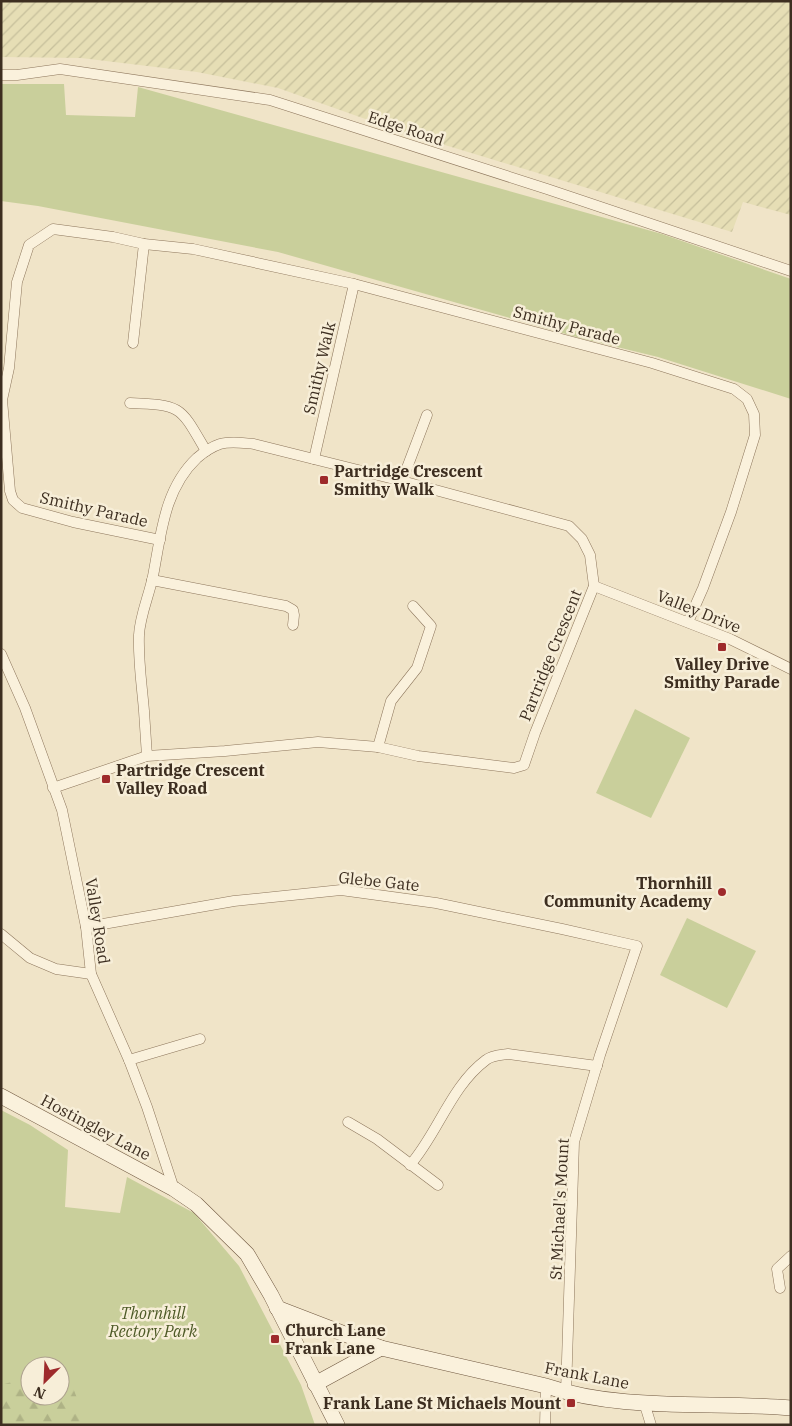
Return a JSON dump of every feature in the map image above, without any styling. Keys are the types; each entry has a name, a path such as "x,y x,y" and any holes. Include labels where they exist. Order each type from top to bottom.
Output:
{"street":[{"name":"Edge Road","path":"1,75 17,75 60,69 270,100 547,189 791,271"},
{"name":"Smithy Parade","path":"160,540 22,508 14,500 10,491 2,400 9,368 17,282 30,245 53,229 114,237 144,244 193,249 354,284 652,363 734,389 747,399 754,414 755,435 731,512 703,588 688,622"},
{"path":"133,343 144,244"},
{"name":"Smithy Walk","path":"314,459 354,284"},
{"path":"130,403 160,404 180,411 187,418 206,450"},
{"path":"402,481 427,415"},
{"name":"Partridge Crescent","path":"53,788 147,756 318,742 378,747 418,756 514,768 524,765 594,586 590,555 582,539 569,526 254,444 219,444 206,450 190,465 170,496 152,580 143,611 139,634 140,674 147,756"},
{"path":"152,580 280,604 293,610 293,626"},
{"name":"Valley Drive","path":"594,586 730,639 791,669"},
{"path":"378,747 392,701 417,668 431,626 413,606"},
{"name":"Valley Road","path":"1,654 25,708 62,810 86,927 91,974 128,1060 174,1189"},
{"name":"Glebe Gate","path":"86,927 234,900 341,890 436,902 637,946"},
{"path":"1,934 30,958 56,969 91,974"},
{"name":"St Michael's Mount","path":"566,1392 574,1142 637,946"},
{"path":"128,1060 200,1039"},
{"path":"410,1165 465,1081 487,1058 508,1054 597,1066"},
{"name":"Hostingley Lane","path":"1,1096 174,1189 196,1204 247,1254 274,1301 336,1425"},
{"path":"348,1122 377,1139 438,1185"},
{"path":"780,1288 776,1269 791,1256"},
{"name":"Frank Lane","path":"274,1301 381,1348 566,1392 620,1402 791,1408"},
{"path":"315,1384 381,1348"},
{"path":"545,1425 546,1386"},
{"path":"644,1402 651,1425"}],"shaded area":[{"path":"1,1 791,1 791,215 743,202 732,232 402,132 278,88 197,72 81,58 1,57"}],"green space":[{"path":"1,84 64,84 66,115 135,117 138,87 662,234 791,279 791,399 658,357 580,338 278,252 38,206 1,201"},
{"path":"635,709 690,738 651,818 596,793"},
{"path":"687,918 756,951 727,1008 660,975"},
{"name":"Thornhill Rectory Park","path":"1,1110 30,1125 68,1150 65,1207 120,1213 127,1177 194,1213 239,1266 301,1385 315,1425 1,1425"},
{"path":"15,1381 20,1384 20,1406 70,1406 70,1385 83,1413 79,1425 1,1425 1,1385"}],"place":[{"name":"Partridge Crescent Smithy Walk","path":"324,480"},
{"name":"Valley Drive Smithy Parade","path":"722,647"},
{"name":"Partridge Crescent Valley Road","path":"106,779"},
{"name":"Thornhill Community Academy","path":"722,892"},
{"name":"Church Lane Frank Lane","path":"275,1339"},
{"name":"Frank Lane St Michaels Mount","path":"571,1403"}]}
